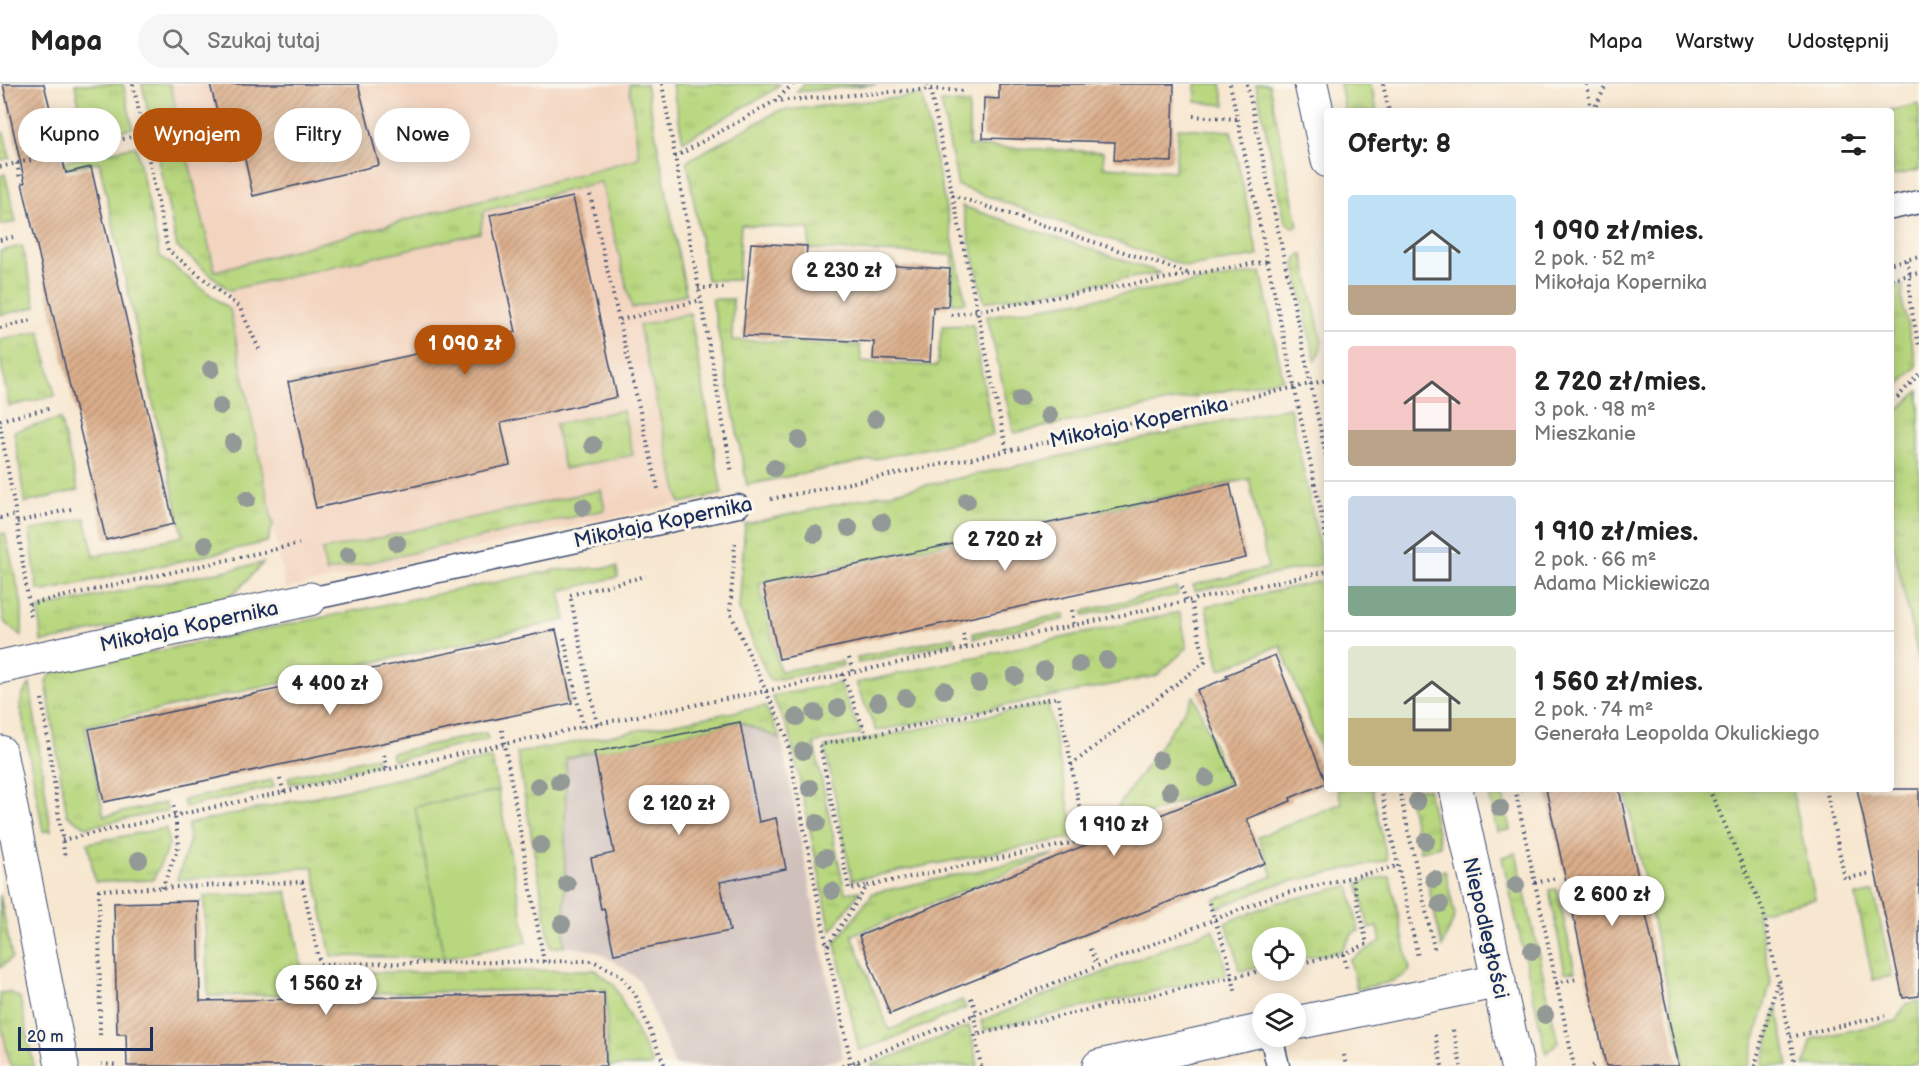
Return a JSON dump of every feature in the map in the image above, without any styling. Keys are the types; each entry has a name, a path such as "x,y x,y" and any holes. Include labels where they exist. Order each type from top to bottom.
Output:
{"street":[{"path":"1311,84 1324,143"},
{"name":"Mikołaja Kopernika","path":"0,667 310,600"},
{"path":"0,752 62,1066"},
{"name":"Niepodległości","path":"1457,792 1517,1066"},
{"path":"1306,1021 1498,981"},
{"path":"1099,1066 1252,1032"}],"lane":[{"path":"1894,208 1919,202"},
{"name":"Mikołaja Kopernika","path":"310,600 738,506"},
{"path":"1274,1047 1278,1066"}],"path":[{"path":"134,84 139,108"},
{"path":"662,84 738,506 730,612 786,735 851,1063"},
{"path":"675,157 775,101 793,84"},
{"path":"1230,84 1324,527"},
{"path":"1247,84 1324,437"},
{"path":"1383,84 1388,108"},
{"path":"1587,84 1591,108"},
{"path":"1594,108 1607,84"},
{"path":"775,101 930,87 966,91"},
{"path":"930,87 951,195 1007,451"},
{"path":"1193,116 1238,119"},
{"path":"0,167 133,137"},
{"path":"151,162 168,250 240,308 259,349"},
{"path":"17,163 20,178"},
{"path":"590,195 665,522"},
{"path":"951,195 1190,274"},
{"path":"0,240 13,237"},
{"path":"1894,263 1919,257"},
{"path":"1907,260 1910,275 1910,303 1919,345"},
{"path":"951,315 1268,261"},
{"path":"1894,279 1919,273"},
{"path":"698,288 728,288"},
{"path":"620,320 701,300"},
{"path":"0,328 32,320"},
{"path":"1894,399 1919,374"},
{"name":"Mikołaja Kopernika","path":"738,506 1007,451 1324,381"},
{"path":"0,420 52,408"},
{"path":"0,425 16,515 66,862"},
{"path":"17,522 75,508"},
{"path":"0,518 16,515"},
{"path":"29,604 299,544"},
{"path":"62,840 597,724 766,691 1324,572"},
{"path":"597,724 570,595 646,576"},
{"path":"1071,765 1205,662 1182,587"},
{"path":"1072,610 1074,626"},
{"path":"963,634 966,648"},
{"path":"564,638 583,727"},
{"path":"849,658 853,672"},
{"path":"842,674 868,737"},
{"path":"1058,697 1071,765 1086,840 849,889 820,745 1058,697"},
{"path":"502,730 544,962"},
{"path":"384,755 387,770"},
{"path":"280,779 284,792"},
{"path":"1382,792 1398,866 1436,994 1461,1066"},
{"path":"1400,792 1436,994 1442,1066"},
{"path":"1515,792 1574,1066"},
{"path":"1710,792 1763,910 1795,1066"},
{"path":"1827,792 1845,879 1871,873"},
{"path":"162,888 178,845 173,803"},
{"path":"842,1066 851,1063 858,1064 975,1014 1274,896 1398,866"},
{"path":"1306,962 1344,954 1367,944 1352,877"},
{"path":"1535,883 1556,878"},
{"path":"100,1041 99,890 302,882 320,964 593,961 620,975 635,994 665,1066"},
{"path":"827,947 867,886"},
{"path":"1209,903 1227,954 1237,1000"},
{"path":"1090,950 1097,965"},
{"path":"978,1034 1252,973"},
{"path":"1556,983 1577,979"},
{"path":"1755,1066 1778,982"},
{"path":"971,998 981,1066"},
{"path":"1790,1037 1885,1016"},
{"path":"100,1053 100,1065 116,1065"}],"shaded area":[{"path":"170,84 629,84 640,157 659,152 722,494 286,589 230,310 229,290 215,271 189,162 262,162 262,108 176,108"},
{"path":"740,722 781,739 843,1058 814,1066 675,1066 640,981 596,951 564,946 566,758"},
{"path":"0,1017 10,1066 0,1066"}],"green space":[{"path":"75,84 123,84 133,128 121,131 121,108 80,108"},
{"path":"142,84 170,84 176,108 147,108"},
{"path":"629,84 646,84 686,294 632,308 601,182 484,211 480,233 229,290 177,247 159,162 189,162 215,271 639,158"},
{"path":"672,84 780,84 771,92 683,141"},
{"path":"804,84 877,84 796,92"},
{"path":"1195,84 1221,84 1225,105 1196,102"},
{"path":"1256,84 1269,84 1298,226 1293,227 1285,221"},
{"path":"1340,84 1371,84 1376,108 1344,108"},
{"path":"922,95 966,303 952,303 953,255 809,249 810,229 741,225 738,280 707,280 687,161 778,111"},
{"path":"941,102 969,104 969,146 1103,152 1104,167 1175,171 1178,128 1231,131 1258,256 1188,267 958,186"},
{"path":"1919,104 1919,170 1894,176 1894,109"},
{"path":"4,133 10,158 0,160 0,134"},
{"path":"133,147 133,162 139,162 160,256 230,310 273,525 267,542 46,591 37,589 30,531 85,518 94,556 183,536 99,162 121,162 121,149"},
{"path":"61,162 99,162 26,177 24,170"},
{"path":"5,174 16,222 0,225 0,176"},
{"path":"962,206 1161,273 984,302"},
{"path":"22,246 36,307 0,315 0,251"},
{"path":"1303,254 1322,342 1315,361 1295,265 1299,255"},
{"path":"1261,272 1283,379 1014,433 987,316"},
{"path":"1903,285 1902,301 1917,366 1894,391 1894,287"},
{"path":"712,299 733,299 732,340 860,345 861,361 937,366 942,326 973,325 993,435 747,485"},
{"path":"690,313 722,494 680,503 639,326"},
{"path":"40,331 55,396 9,406 0,357 0,340"},
{"path":"1919,391 1919,661 1894,548 1894,410 1900,408"},
{"path":"1290,407 1323,564 1195,591 1193,585 1268,568 1249,479 759,583 780,671 842,661 843,666 770,681 739,609 745,524"},
{"path":"623,410 633,455 564,469 555,424"},
{"path":"60,419 78,490 25,503 14,431"},
{"path":"601,490 605,510 326,572 322,550"},
{"path":"5,533 22,605 22,636 4,621 0,579 0,534"},
{"path":"263,563 238,590 219,601 41,642 39,608"},
{"path":"617,567 618,577 560,591 566,620 85,726 104,816 166,803 167,811 86,827 67,815 46,681 51,674 555,570"},
{"path":"1324,580 1324,757 1280,645 1220,670 1206,606"},
{"path":"1177,588 1178,595 1084,615 1083,611"},
{"path":"1180,612 1187,648 1156,676 876,731 856,683"},
{"path":"1064,614 1065,619 974,638 973,633"},
{"path":"954,637 955,642 858,663 857,657"},
{"path":"839,683 861,734 814,743 845,893 860,891 831,931 790,734 772,696"},
{"path":"30,684 51,831 43,831 20,704"},
{"path":"1194,696 1229,783 1100,833"},
{"path":"1048,704 1075,837 852,880 825,747"},
{"path":"765,706 781,739 740,722 566,758 564,946 551,948 517,753"},
{"path":"486,733 488,740 393,760 391,753"},
{"path":"376,757 377,764 290,784 288,777"},
{"path":"492,758 498,791 415,807 444,958 331,956 313,867 177,880 189,843 188,824"},
{"path":"272,780 274,787 185,807 183,800"},
{"path":"498,791 527,942 444,958 415,807"},
{"path":"1338,792 1373,792 1387,860 1271,886 1218,908 1214,900 1273,876 1258,837 1342,803"},
{"path":"1408,792 1429,792 1440,846 1420,851"},
{"path":"1489,792 1503,792 1510,830 1497,832"},
{"path":"1626,792 1793,792 1815,899 1757,912 1771,981 1748,1066 1684,1066"},
{"path":"166,828 169,845 153,880 95,882 88,843"},
{"path":"1516,853 1558,1042 1546,1053 1502,857"},
{"path":"1055,854 852,935 889,1030 962,1000 966,1008 892,1039 859,1050 835,943 873,893"},
{"path":"1445,870 1455,916 1442,947 1426,875"},
{"path":"1390,876 1410,970 1392,981 1357,989 1350,960 1381,941 1378,927 1369,929 1358,883"},
{"path":"1349,886 1359,931 1353,933 1341,951 1306,958 1306,927 1252,927 1252,969 1239,971 1235,950 1225,923 1275,903"},
{"path":"1557,889 1575,971 1565,972 1549,890"},
{"path":"287,892 303,973 596,970 615,986 653,1066 608,1066 606,989 208,996 204,896"},
{"path":"1874,892 1892,976 1873,980 1856,896"},
{"path":"0,895 12,958 0,968"},
{"path":"1213,929 1223,954 1226,975 984,1030 981,1021"},
{"path":"9,992 20,998 34,1066 10,1066 0,1017 0,993"},
{"path":"1919,1001 1919,1063 1904,1066 1804,1066 1812,1039 1896,1021 1906,1004"},
{"path":"1777,1005 1788,1066 1762,1066"},
{"path":"969,1026 978,1066 871,1065"}],"building":[{"path":"3,84 44,84 50,108 18,108 18,152"},
{"path":"210,84 358,84 374,146 374,162 378,162 379,165 253,196 246,162 262,162 262,108 216,108"},
{"path":"999,84 1174,84 1172,162 1114,160 1115,142 983,138 984,98 999,99"},
{"path":"20,162 63,162 66,173 91,167 174,524 106,540 22,183 25,183"},
{"path":"573,197 617,397 501,423 510,465 316,508 288,382 516,332 490,215"},
{"path":"751,243 807,246 805,273 878,277 878,265 950,269 948,307 933,307 930,362 873,359 874,342 743,336"},
{"path":"1230,484 1246,558 779,659 763,585"},
{"path":"556,630 572,703 104,802 89,729"},
{"path":"1275,655 1324,778 1324,784 1290,798 1291,801 1247,819 1265,863 890,1014 859,936 1235,785 1197,690 1228,678 1226,675"},
{"path":"740,722 759,822 776,818 786,869 720,882 730,931 614,954 604,908 601,909 591,858 614,853 594,752"},
{"path":"1919,789 1919,996 1903,998 1858,792"},
{"path":"1547,792 1620,792 1679,1066 1606,1066"},
{"path":"198,901 200,1001 604,993 606,1066 127,1066 126,1034 117,1034 114,903"}]}
